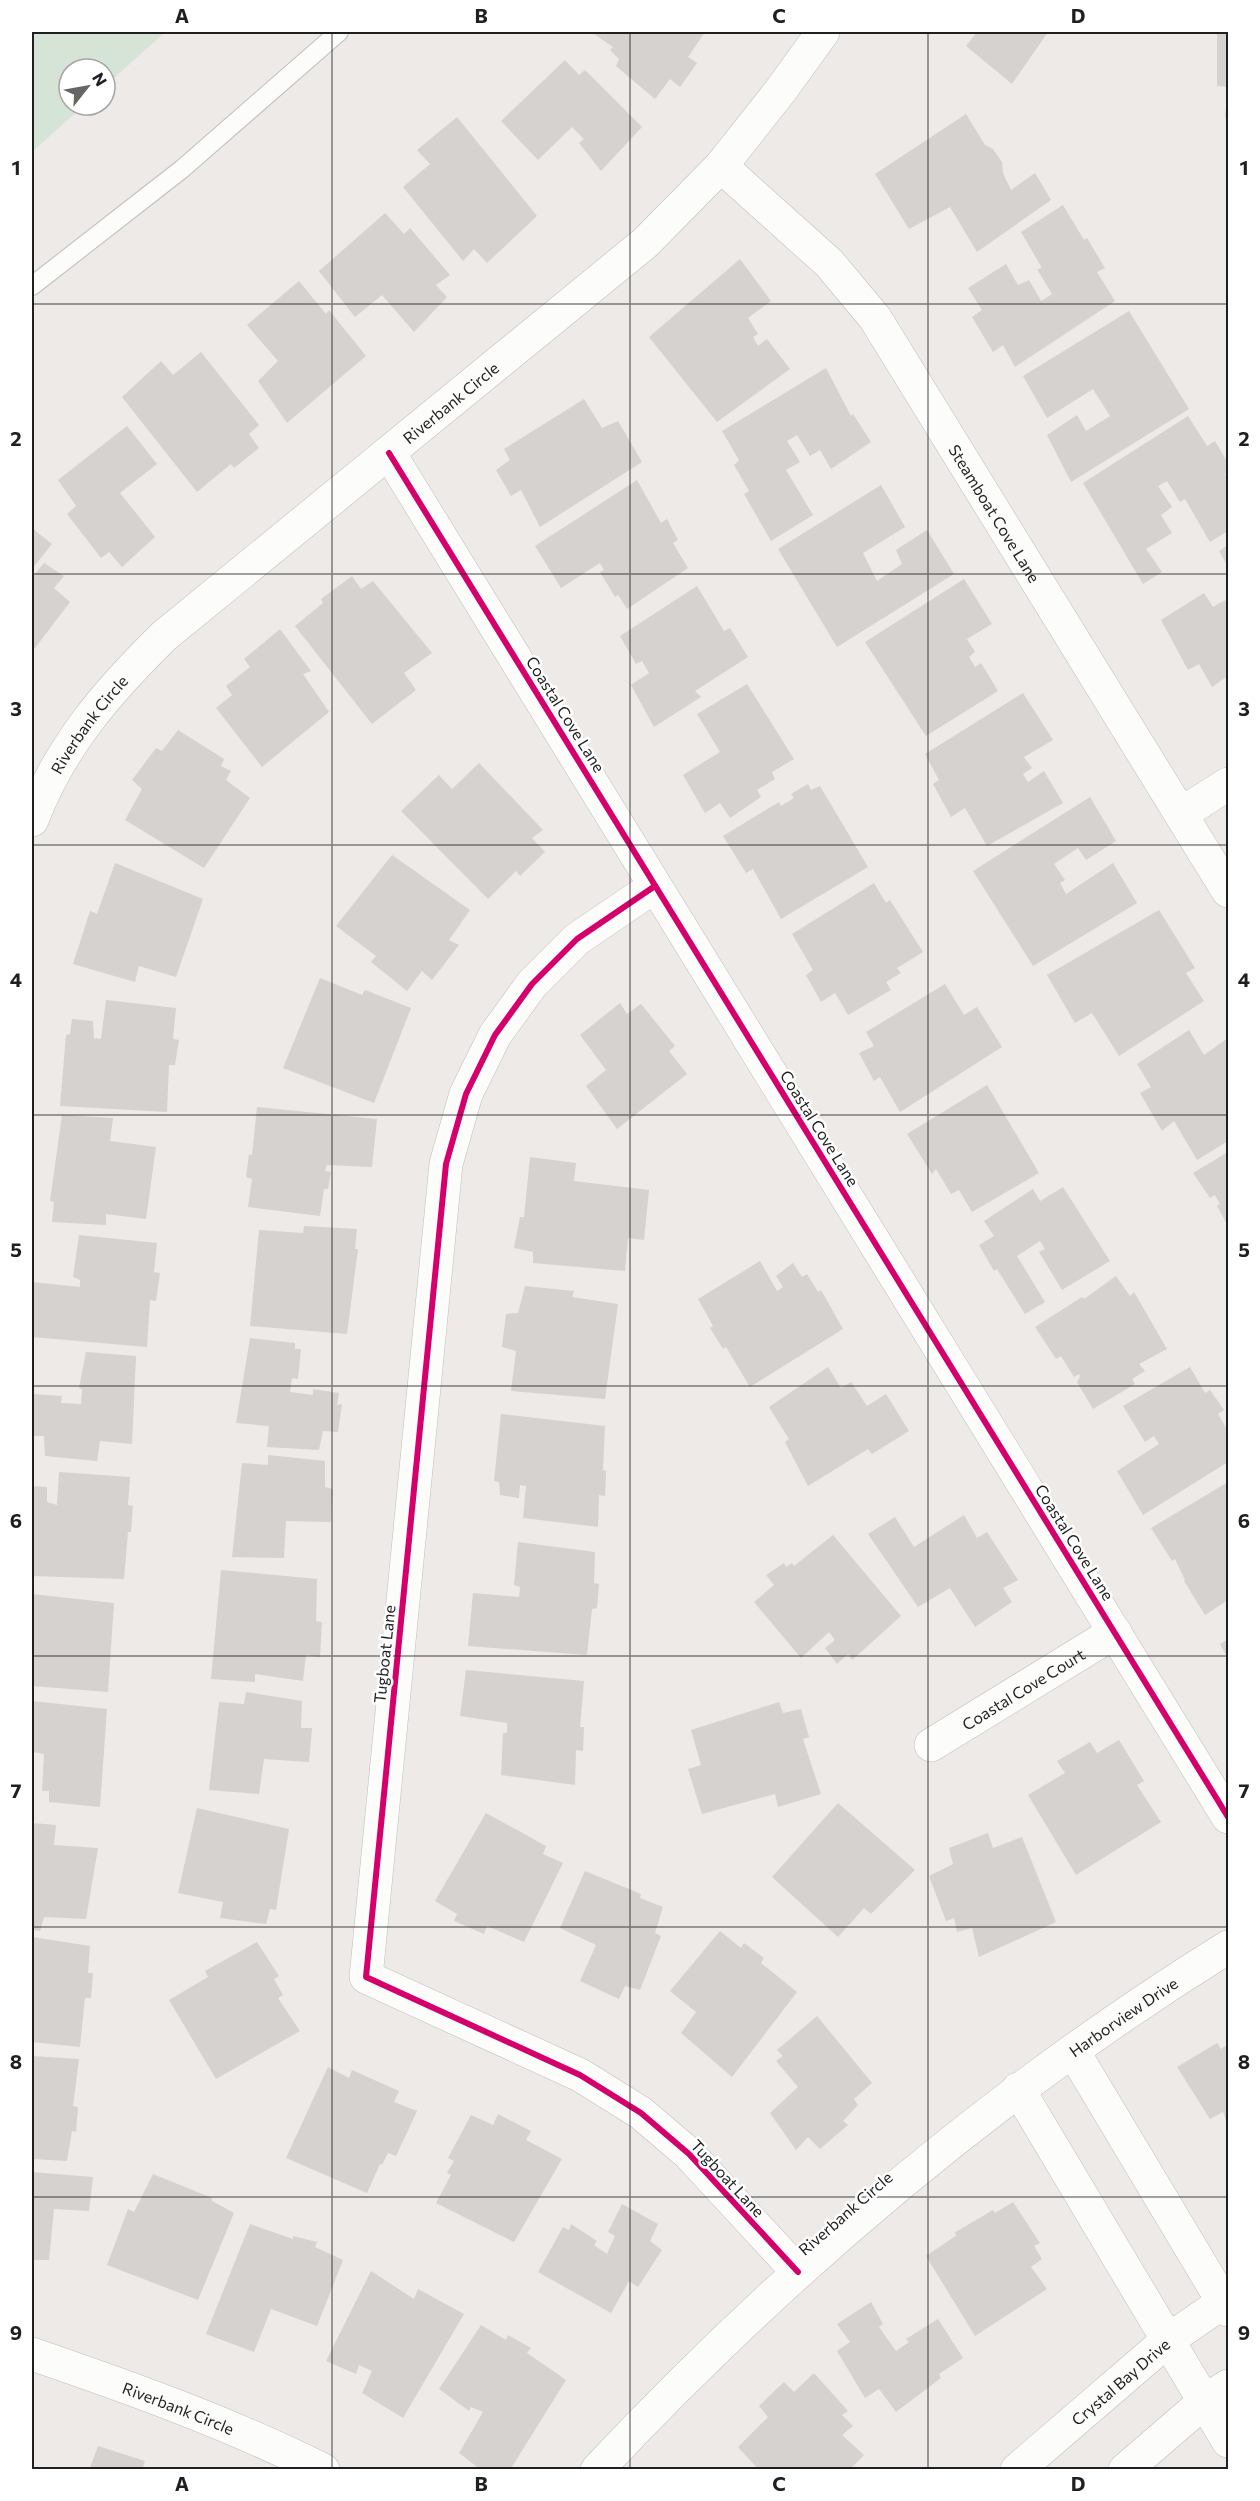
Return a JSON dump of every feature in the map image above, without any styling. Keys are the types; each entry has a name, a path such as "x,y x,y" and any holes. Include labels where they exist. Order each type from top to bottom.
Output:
{"street":[{"name":"Riverbank Circle","path":"32,820 41,796 77,734 117,682 164,636 645,243 721,166 823,32"},
{"name":"Steamboat Cove Lane","path":"721,166 829,263 875,318 1228,891"},
{"name":"Coastal Cove Lane","path":"389,453 1228,1817"},
{"path":"1181,814 1228,784"},
{"name":"Tugboat Lane","path":"656,886 577,939 532,984 495,1035 466,1094 446,1164 366,1977 580,2075 641,2113 689,2154 798,2272"},
{"name":"Coastal Cove Court","path":"931,1745 1115,1632"},
{"name":"Harborview Drive","path":"1018,2089 1228,1947"},
{"path":"1073,2051 1227,2304"},
{"name":"Riverbank Circle","path":"597,2469 663,2399 798,2272 916,2169 1018,2089"},
{"path":"1018,2089 1168,2340 1216,2394 1228,2441"},
{"name":"Crystal Bay Drive","path":"1017,2469 1168,2340 1227,2304"},
{"name":"Riverbank Circle","path":"32,2354 151,2394 270,2443 324,2469"},
{"path":"1125,2469 1216,2394"}],"lane":[{"path":"32,286 182,169 339,32"}],"shaded area":[{"path":"32,32 165,32 117,75 117,57 57,57 57,117 71,117 32,152"}],"building":[{"path":"591,32 705,32 688,57 697,63 680,87 670,79 655,99 616,66 619,59 610,50 613,47"},
{"path":"977,32 1048,32 1012,84 966,46"},
{"path":"1217,32 1228,32 1228,87 1217,86"},
{"path":"565,60 579,75 585,70 642,127 601,171 579,143 584,139 572,127 538,160 501,121"},
{"path":"1227,95 1228,118 1225,118"},
{"path":"966,114 985,145 993,149 1002,162 1003,173 1011,190 1035,173 1051,200 977,252 950,207 909,229 875,174"},
{"path":"457,117 537,216 487,263 474,249 463,261 403,187 430,164 417,150"},
{"path":"1063,205 1084,240 1087,238 1105,268 1097,272 1115,301 1015,367 1003,345 993,352 972,317 982,310 968,288 1006,264 1018,285 1029,280 1041,301 1052,294 1037,269 1042,268 1021,232"},
{"path":"385,213 404,234 410,228 450,275 436,285 447,297 414,332 382,295 355,317 319,271"},
{"path":"740,259 771,301 748,318 758,334 753,337 758,346 767,339 790,369 717,422 649,337"},
{"path":"299,281 326,314 329,310 366,356 287,423 258,381 278,361 247,325"},
{"path":"1129,311 1189,409 1071,482 1047,435 1077,415 1086,431 1110,416 1093,389 1047,418 1023,376"},
{"path":"201,352 259,425 249,434 259,448 234,468 231,464 197,492 122,397 161,361 173,375"},
{"path":"826,368 851,416 853,414 871,442 831,469 820,450 810,456 797,435 787,441 800,462 786,470 813,515 771,541 744,494 749,491 734,465 739,460 722,431"},
{"path":"584,399 602,428 618,421 642,462 540,527 521,490 511,496 496,470 510,460 504,449"},
{"path":"1188,416 1207,446 1215,441 1228,463 1228,472 1225,474 1228,479 1228,531 1210,542 1185,499 1180,502 1167,481 1158,486 1172,507 1161,515 1172,533 1146,549 1162,572 1143,584 1083,483"},
{"path":"127,426 157,464 120,493 155,537 122,567 109,552 101,558 67,514 76,506 58,480"},
{"path":"637,480 661,523 667,519 678,540 673,543 688,568 627,609 618,595 615,597 600,572 604,570 600,563 561,588 535,546"},
{"path":"881,485 905,527 863,553 877,581 902,564 896,550 927,530 954,574 837,647 778,549"},
{"path":"32,528 52,544 32,569"},
{"path":"1228,545 1228,567 1219,551"},
{"path":"44,563 64,576 54,588 70,602 32,652 32,573 34,575"},
{"path":"352,576 361,589 373,581 432,653 404,673 416,690 372,724 295,626 323,603 321,599"},
{"path":"964,579 992,624 967,639 975,652 969,657 975,667 981,663 998,691 926,736 865,642"},
{"path":"697,586 724,631 730,628 748,657 695,691 701,697 654,727 631,685 649,673 642,661 636,664 620,636"},
{"path":"1204,593 1213,607 1225,600 1228,606 1228,676 1212,687 1199,664 1188,670 1161,620"},
{"path":"280,629 311,671 303,674 329,712 262,767 216,708 232,695 226,686 250,667 244,659"},
{"path":"747,684 794,759 772,772 775,779 757,790 761,797 730,818 720,803 705,813 683,775 720,752 697,714"},
{"path":"1023,693 1053,740 1024,757 1032,768 1023,774 1028,782 1044,771 1063,803 987,846 965,808 951,817 933,784 939,780 925,754"},
{"path":"178,730 224,759 221,766 231,771 226,780 250,798 204,868 125,820 142,789 132,780 156,748 162,751"},
{"path":"479,763 543,830 532,838 545,852 520,876 516,871 488,899 401,811 439,775 452,789"},
{"path":"808,784 811,790 820,786 868,867 781,919 753,869 746,873 723,836 779,802 781,806 794,798 791,794"},
{"path":"1090,797 1116,841 1086,860 1078,848 1054,864 1065,880 1060,883 1066,894 1113,863 1137,903 1033,966 973,871"},
{"path":"392,855 470,910 449,940 459,945 432,980 422,971 407,991 371,962 376,956 336,926"},
{"path":"115,863 203,899 176,977 139,966 135,982 73,964 90,911 97,914"},
{"path":"874,883 886,903 890,900 923,952 897,968 901,973 886,982 891,990 848,1015 835,993 821,1002 806,975 813,970 792,934"},
{"path":"1159,910 1195,968 1186,973 1204,1001 1119,1056 1092,1013 1075,1023 1047,975"},
{"path":"320,978 362,995 365,990 411,1008 374,1103 283,1068"},
{"path":"945,984 964,1015 977,1007 1002,1047 900,1112 880,1077 874,1081 859,1053 874,1046 866,1032"},
{"path":"106,1000 176,1008 173,1039 179,1040 175,1065 169,1065 167,1112 60,1106 66,1035 70,1034 72,1019 93,1021 94,1038 101,1039"},
{"path":"620,1003 627,1014 641,1004 675,1046 669,1051 687,1074 617,1129 586,1086 606,1070 580,1035"},
{"path":"1189,1030 1204,1055 1228,1038 1228,1141 1197,1160 1174,1121 1162,1131 1140,1093 1151,1087 1137,1064"},
{"path":"987,1085 1039,1173 972,1212 959,1190 951,1194 936,1169 932,1174 907,1134"},
{"path":"257,1107 377,1119 372,1167 327,1165 325,1171 331,1172 328,1189 324,1189 320,1216 248,1207 252,1179 246,1177 249,1154 252,1155"},
{"path":"62,1115 113,1118 110,1141 156,1147 146,1219 106,1214 106,1225 52,1222 54,1202 50,1201"},
{"path":"1228,1152 1228,1226 1217,1206 1220,1204 1215,1195 1210,1198 1193,1173"},
{"path":"530,1157 576,1163 574,1181 649,1190 644,1240 628,1238 625,1271 533,1263 533,1252 514,1248 520,1217 524,1217"},
{"path":"1063,1187 1110,1261 1062,1290 1039,1252 1045,1249 1040,1241 1017,1256 1045,1302 1025,1314 997,1269 994,1271 979,1245 994,1236 984,1221 1033,1189 1040,1201"},
{"path":"304,1226 357,1229 355,1249 358,1249 347,1334 250,1326 259,1230 303,1233"},
{"path":"79,1235 157,1243 154,1272 160,1273 156,1301 150,1300 147,1347 32,1337 32,1282 80,1287 80,1280 73,1277"},
{"path":"760,1261 777,1291 783,1287 776,1276 793,1263 802,1277 807,1274 818,1292 821,1290 843,1329 750,1387 726,1347 723,1349 710,1328 713,1326 698,1299"},
{"path":"1116,1276 1130,1296 1134,1292 1167,1349 1139,1364 1145,1371 1132,1379 1135,1384 1093,1409 1077,1382 1079,1374 1074,1377 1061,1356 1056,1359 1035,1327 1082,1297 1084,1299"},
{"path":"525,1286 574,1291 572,1297 618,1304 605,1399 511,1391 516,1351 502,1347 506,1314 518,1313"},
{"path":"250,1338 295,1343 295,1349 301,1349 298,1379 292,1378 290,1392 313,1395 313,1389 339,1393 337,1405 342,1404 338,1432 323,1431 319,1450 267,1447 269,1426 236,1423"},
{"path":"86,1352 136,1356 132,1444 100,1441 97,1461 45,1456 44,1436 32,1436 33,1394 62,1396 61,1403 81,1404 82,1389 79,1388"},
{"path":"828,1367 841,1388 851,1382 867,1406 886,1394 909,1431 872,1454 868,1449 808,1486 785,1442 789,1439 769,1407"},
{"path":"1190,1367 1205,1393 1210,1390 1224,1410 1218,1414 1228,1431 1228,1462 1143,1515 1117,1471 1159,1444 1154,1436 1145,1442 1123,1406"},
{"path":"501,1414 605,1426 603,1470 606,1471 605,1496 599,1495 598,1527 523,1518 526,1486 520,1485 519,1498 500,1495 499,1482 494,1481"},
{"path":"268,1455 325,1461 325,1487 333,1489 331,1522 286,1521 284,1558 232,1557 242,1463 268,1465"},
{"path":"59,1472 130,1477 128,1505 133,1506 124,1579 32,1576 32,1486 47,1487 47,1502 57,1505"},
{"path":"1228,1482 1228,1600 1205,1615 1184,1581 1175,1559 1172,1561 1151,1528"},
{"path":"964,1515 977,1538 987,1532 1018,1580 1003,1588 1012,1602 975,1627 950,1588 918,1607 868,1534 895,1517 914,1547"},
{"path":"833,1535 901,1616 852,1660 848,1654 837,1664 825,1648 835,1640 829,1632 801,1658 754,1602 774,1585 766,1575 784,1563 786,1567 792,1563 794,1566"},
{"path":"518,1542 595,1552 594,1583 599,1584 597,1608 592,1609 587,1655 468,1646 473,1593 519,1597 520,1587 514,1585"},
{"path":"221,1570 317,1579 316,1621 322,1622 320,1657 306,1655 303,1681 255,1674 255,1682 211,1679"},
{"path":"32,1594 114,1603 108,1692 32,1686"},
{"path":"1228,1639 1228,1659 1220,1644"},
{"path":"466,1670 584,1681 580,1727 584,1727 583,1751 576,1750 575,1785 501,1775 503,1733 507,1733 507,1723 460,1716"},
{"path":"246,1692 302,1701 301,1728 312,1728 309,1762 264,1759 259,1794 209,1790 219,1702 244,1704"},
{"path":"32,1701 107,1709 100,1807 49,1802 49,1791 42,1791 44,1754 32,1752"},
{"path":"779,1702 783,1713 801,1709 809,1737 803,1739 821,1794 778,1807 775,1794 702,1814 688,1769 701,1765 691,1730"},
{"path":"1119,1740 1144,1781 1137,1785 1161,1822 1076,1875 1028,1795 1065,1773 1057,1761 1090,1742 1097,1753"},
{"path":"838,1803 915,1870 871,1914 864,1908 838,1937 772,1877"},
{"path":"197,1808 289,1829 276,1910 270,1909 266,1924 220,1918 223,1902 178,1893"},
{"path":"486,1813 546,1846 543,1854 563,1863 524,1942 487,1926 484,1934 454,1921 457,1914 435,1901"},
{"path":"32,1823 56,1825 54,1845 98,1848 86,1919 44,1917 40,1931 32,1930"},
{"path":"988,1833 993,1848 1022,1837 1056,1922 979,1957 972,1928 957,1932 954,1918 946,1921 929,1876 953,1864 949,1848"},
{"path":"585,1871 641,1894 640,1898 663,1907 655,1933 661,1936 640,1990 625,1986 619,1999 580,1981 596,1945 560,1928"},
{"path":"720,1931 741,1948 744,1943 764,1958 761,1963 797,1992 732,2077 681,2033 696,2012 670,1991"},
{"path":"32,1937 90,1946 88,1973 93,1973 91,1998 85,1998 80,2047 32,2042"},
{"path":"257,1942 279,1976 274,1979 283,1995 278,1998 300,2031 216,2079 169,2000 208,1977 205,1971"},
{"path":"817,2016 872,2083 854,2099 858,2105 843,2121 848,2125 820,2149 808,2137 796,2150 770,2113 798,2087 776,2061 783,2056 777,2050"},
{"path":"1217,2043 1221,2049 1228,2044 1228,2126 1223,2112 1210,2119 1177,2067"},
{"path":"32,2056 79,2059 73,2106 78,2107 76,2132 72,2131 67,2161 32,2159"},
{"path":"328,2067 349,2078 352,2070 399,2091 394,2102 417,2111 396,2156 388,2153 382,2165 380,2164 367,2193 286,2158"},
{"path":"498,2114 531,2131 526,2140 562,2159 514,2242 436,2203 451,2175 447,2173 454,2161 448,2158 471,2115 493,2125"},
{"path":"32,2172 93,2177 89,2211 54,2209 49,2260 32,2260"},
{"path":"153,2174 212,2198 212,2201 234,2213 198,2300 107,2265 128,2209 134,2212"},
{"path":"1013,2202 1040,2243 1034,2246 1042,2259 1031,2267 1047,2289 975,2336 926,2256 957,2235 954,2233 993,2210 995,2213"},
{"path":"622,2204 658,2224 650,2241 662,2250 638,2287 629,2281 611,2313 538,2272 563,2227 569,2230 571,2224 597,2241 594,2245 607,2254 615,2236 608,2232"},
{"path":"250,2224 293,2239 293,2236 317,2242 315,2247 343,2260 317,2326 271,2309 254,2352 206,2334"},
{"path":"371,2271 414,2299 418,2289 464,2314 403,2418 362,2393 372,2371 359,2365 356,2374 326,2361"},
{"path":"871,2302 883,2324 879,2327 896,2351 909,2342 906,2339 938,2319 963,2358 939,2374 941,2378 896,2412 879,2389 865,2398 837,2351 850,2342 837,2324"},
{"path":"481,2325 506,2340 508,2335 531,2348 527,2353 566,2380 510,2470 481,2470 459,2453 483,2412 471,2407 469,2411 439,2389"},
{"path":"814,2373 848,2411 842,2415 853,2426 842,2435 864,2455 849,2470 759,2470 738,2447 768,2417 759,2406 784,2382 794,2392"},
{"path":"98,2446 145,2461 142,2470 89,2470"}],"cycle path":[{"path":"389,453 1228,1817"},
{"path":"655,886 577,939 532,984 495,1035 466,1094 446,1164 366,1977 580,2075 641,2113 689,2154 798,2272"}]}
